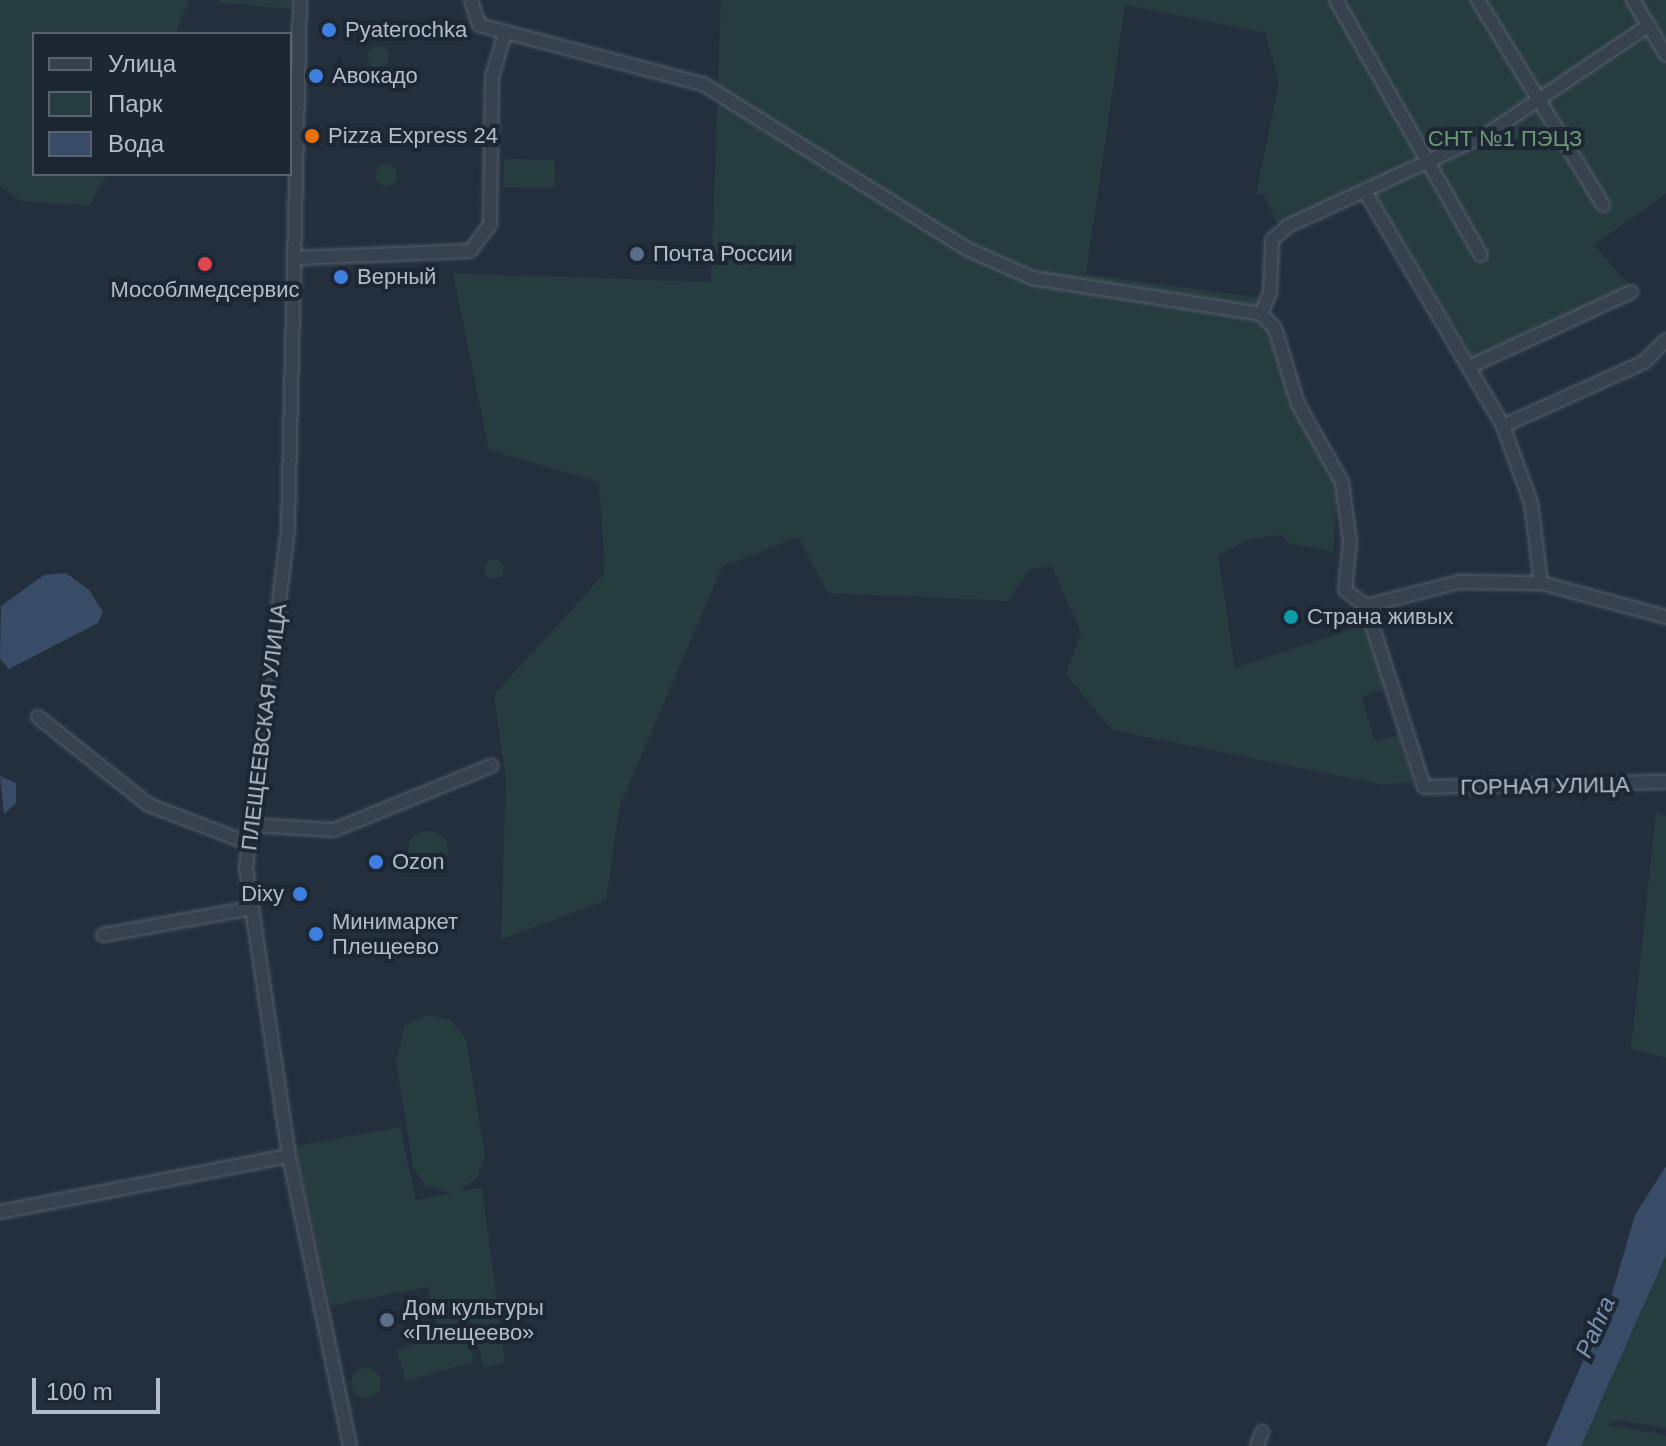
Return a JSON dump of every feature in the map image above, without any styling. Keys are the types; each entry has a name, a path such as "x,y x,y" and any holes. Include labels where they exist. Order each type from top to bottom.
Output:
{"street":[{"name":"ПЛЕЩЕЕВСКАЯ УЛИЦА","path":"300,0 297,258 288,530 248,843 251,908 289,1156 350,1446"},
{"path":"471,0 479,25 703,84 967,249 1032,278 1261,314 1275,328 1298,404 1342,482 1350,542 1345,590 1366,606 1459,582 1541,583 1666,617"},
{"path":"1336,0 1481,255"},
{"path":"1478,0 1535,99 1603,205"},
{"path":"1633,0 1666,55"},
{"path":"1261,314 1270,293 1272,240 1489,133 1535,99 1649,25"},
{"path":"297,258 470,251 490,224 492,77 505,33"},
{"path":"1366,193 1503,426 1531,503 1541,583"},
{"path":"1469,367 1631,292"},
{"path":"1503,426 1644,362 1666,340"},
{"name":"ГОРНАЯ УЛИЦА","path":"1366,606 1424,787 1666,782"},
{"path":"38,717 149,805 248,843"},
{"path":"250,825 334,830 491,766"},
{"path":"103,935 251,908"},
{"path":"0,1212 289,1156"},
{"path":"1257,1446 1262,1432"}],"green space":[{"path":"0,0 189,0 176,32 32,32 32,176 106,176 89,206 20,201 0,186"},
{"path":"220,0 291,0 291,9 219,3"},
{"name":"СНТ №1 ПЭЦЗ","path":"721,0 1629,0 1666,61 1666,194 1594,245 1632,288 1475,361 1373,191 1279,227 1263,195 1256,194 1279,82 1265,33 1125,5 1086,274 1270,299 1268,331 1287,389 1338,484 1333,552 1287,543 1282,535 1250,539 1218,555 1235,668 1367,624 1386,689 1362,696 1374,741 1399,735 1413,782 1383,785 1112,730 1066,674 1081,633 1052,566 1030,569 1008,601 828,593 798,537 722,567 620,805 606,900 501,940 506,780 494,695 605,573 599,482 489,450 453,273 711,282"},
{"path":"1640,0 1666,0 1666,40"},
{"path":"378,46 386,49 389,57 386,65 378,68 370,65 367,57 370,49"},
{"path":"504,159 555,160 555,188 504,187"},
{"path":"386,164 394,167 397,175 394,183 386,186 378,183 375,175 378,167"},
{"path":"494,559 501,562 504,569 501,576 494,579 487,576 484,569 487,562"},
{"path":"1656,812 1666,816 1666,1058 1631,1049"},
{"path":"428,831 442,837 448,851 442,865 428,871 414,865 408,851 414,837"},
{"path":"427,1015 451,1020 466,1039 485,1156 477,1178 459,1191 482,1188 505,1363 484,1368 471,1321 437,1328 428,1287 331,1306 295,1146 400,1127 416,1200 452,1193 426,1186 413,1167 396,1061 405,1026"},
{"path":"1666,1255 1666,1428 1618,1420 1606,1425 1666,1435 1666,1446 1581,1446"},
{"path":"465,1330 474,1362 406,1381 397,1350"},
{"path":"366,1368 377,1372 381,1383 377,1394 366,1398 355,1394 351,1383 355,1372"}],"water":[{"path":"66,573 89,590 103,612 98,623 9,669 0,659 1,606 44,575"},
{"path":"0,776 16,783 16,803 4,814"},
{"path":"1666,1166 1666,1255 1581,1446 1546,1446 1612,1294 1635,1215"}],"place":[{"name":"Pyaterochka","path":"329,30"},
{"name":"Авокадо","path":"316,76"},
{"name":"Pizza Express 24","path":"312,136"},
{"name":"Почта России","path":"637,254"},
{"name":"Мособлмедсервис","path":"205,264"},
{"name":"Верный","path":"341,277"},
{"name":"Страна живых","path":"1291,617"},
{"name":"Ozon","path":"376,862"},
{"name":"Dixy","path":"300,894"},
{"name":"Минимаркет Плещеево","path":"316,934"},
{"name":"Дом культуры «Плещеево»","path":"387,1320"}],"water label":[{"name":"Pahra","path":"1595,1327"}]}
